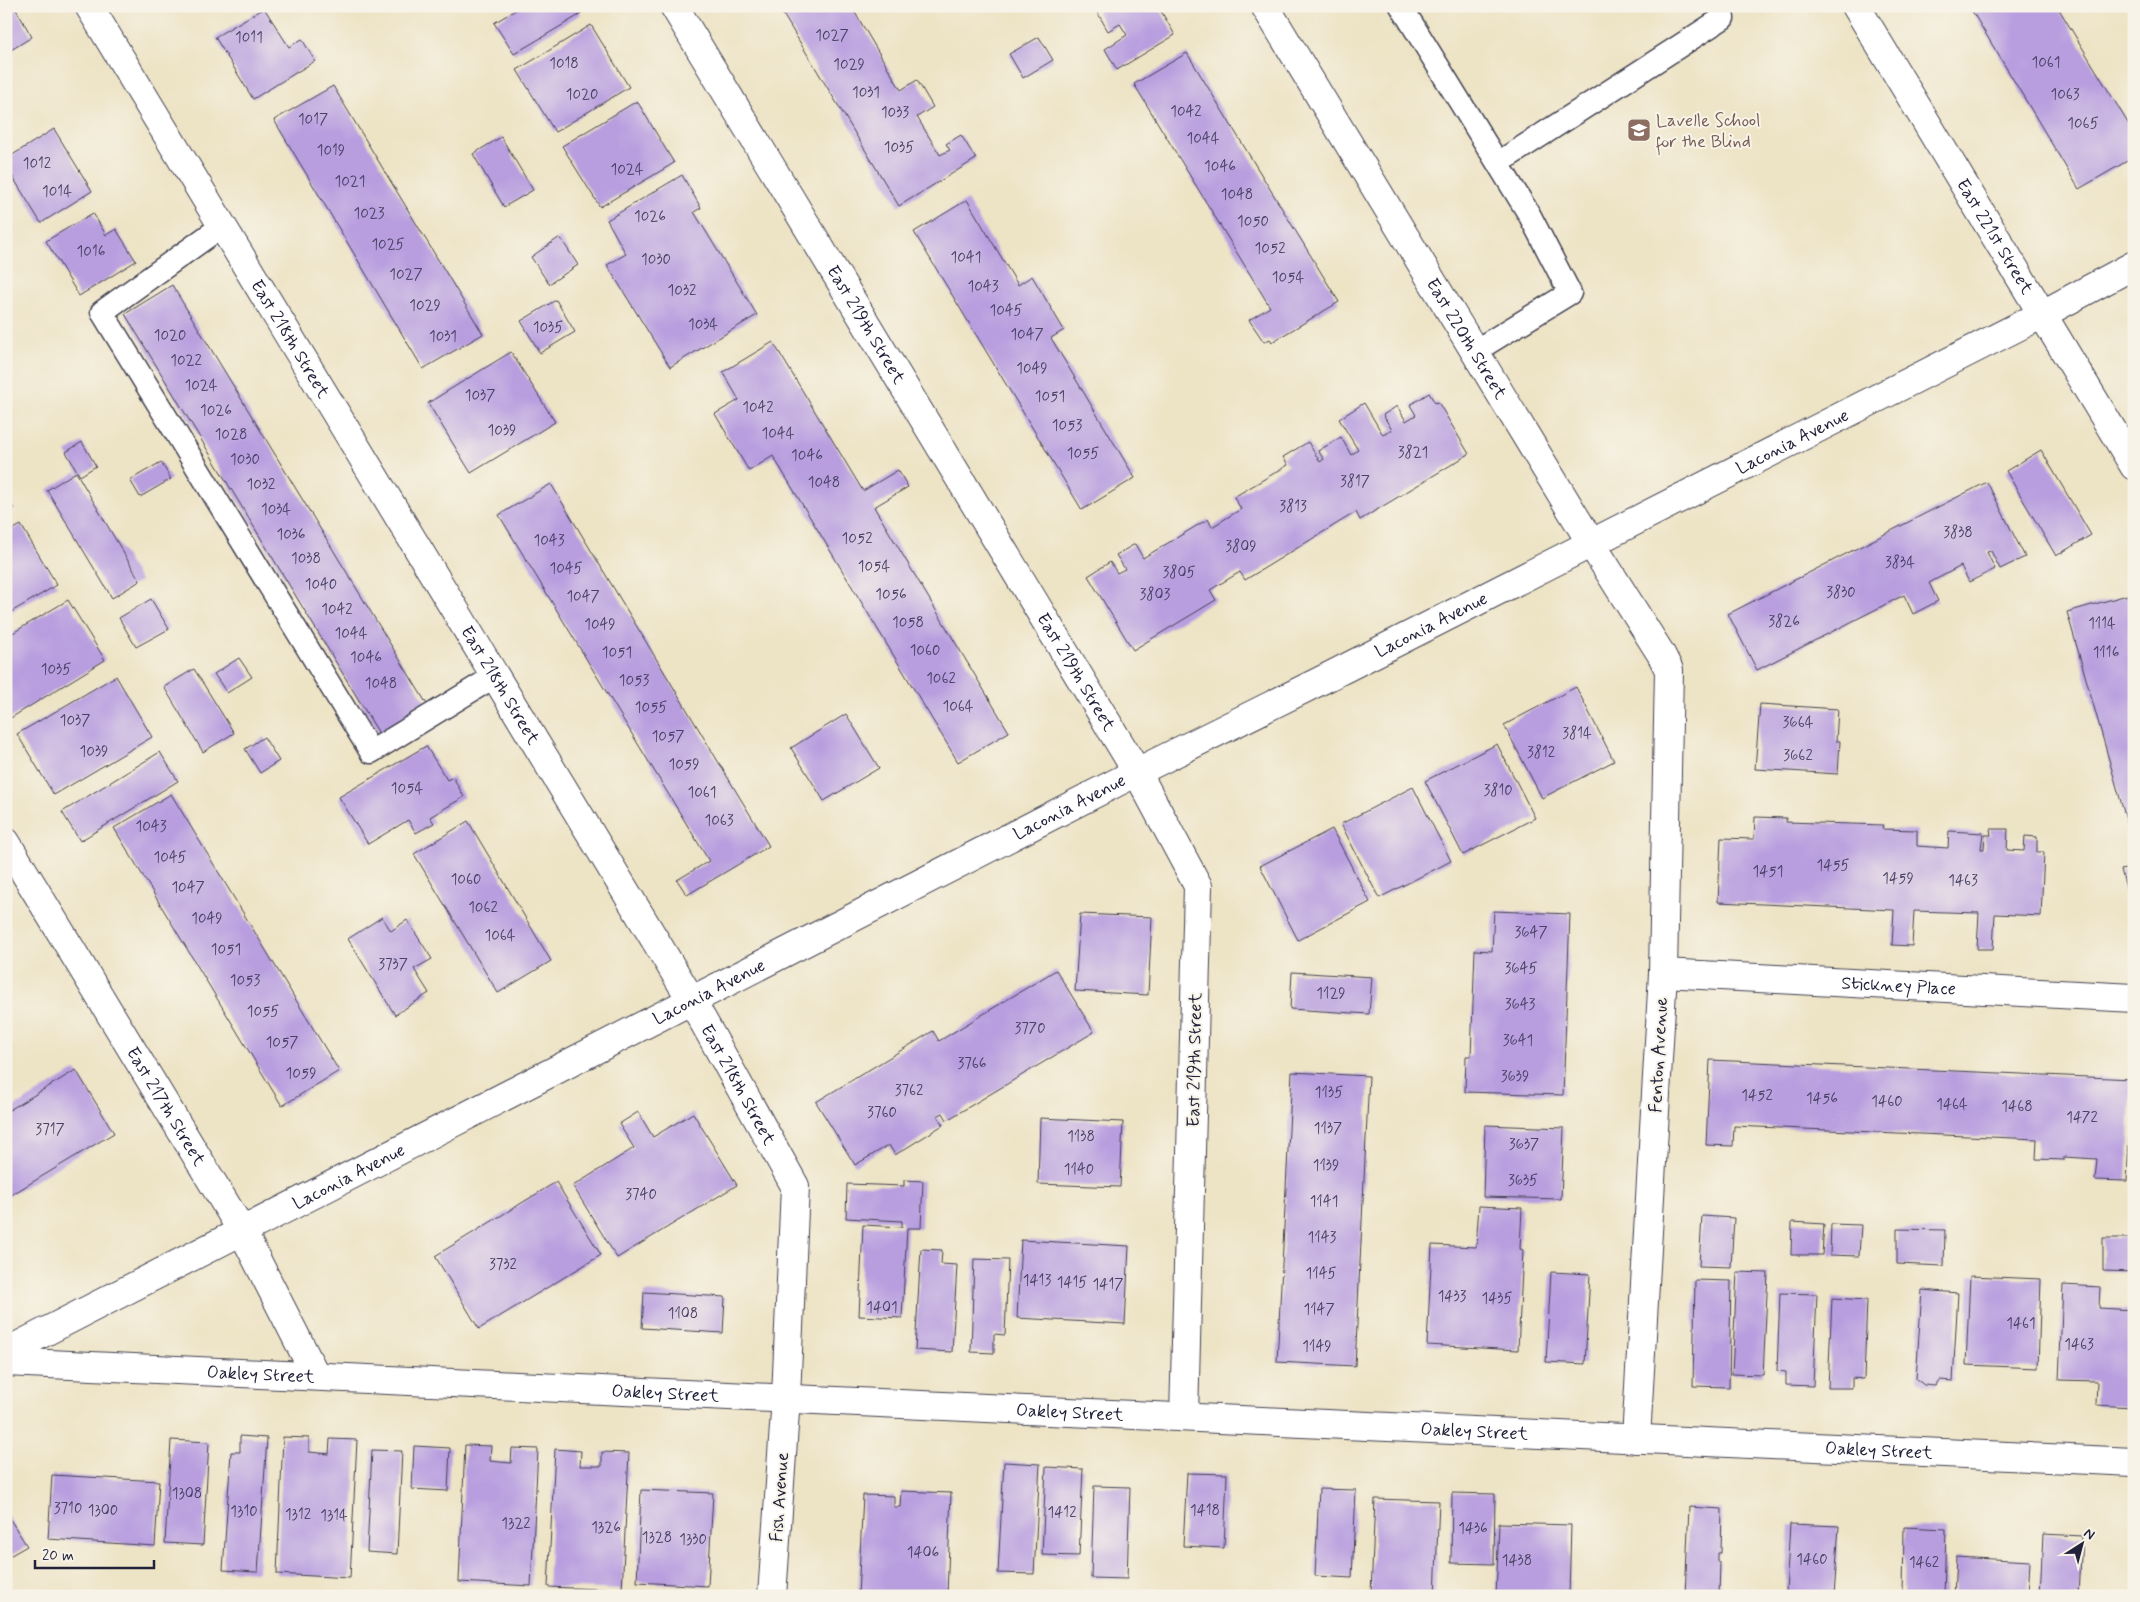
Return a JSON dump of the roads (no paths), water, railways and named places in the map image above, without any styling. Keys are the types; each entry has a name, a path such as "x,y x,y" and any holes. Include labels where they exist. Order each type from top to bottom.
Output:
{"street":[{"name":"East 218th Street","path":"89,6 692,1000 795,1186 786,1398"},
{"name":"East 219th Street","path":"674,6 1136,772 1198,886 1184,1417"},
{"name":"East 220th Street","path":"1265,6 1669,670"},
{"name":"East 221st Street","path":"1856,6 2134,466"},
{"name":"Laconia Avenue","path":"6,1352 1136,772 2043,314 2134,265"},
{"name":"Fenton Avenue","path":"1636,1439 1663,973 1669,670"},
{"name":"East 217th Street","path":"6,842 242,1231 316,1376"},
{"name":"Stickney Place","path":"1663,973 2134,998"},
{"name":"Oakley Street","path":"6,1362 2134,1462"},
{"name":"Fish Avenue","path":"772,1596 786,1398"}],"lane":[{"path":"1401,6 1529,214 1570,294 1475,351"},
{"path":"1498,163 1723,18"},
{"path":"222,226 102,312 371,752 495,676"}],"place":[{"name":"Lavelle School for the Blind","path":"1639,130"}]}
